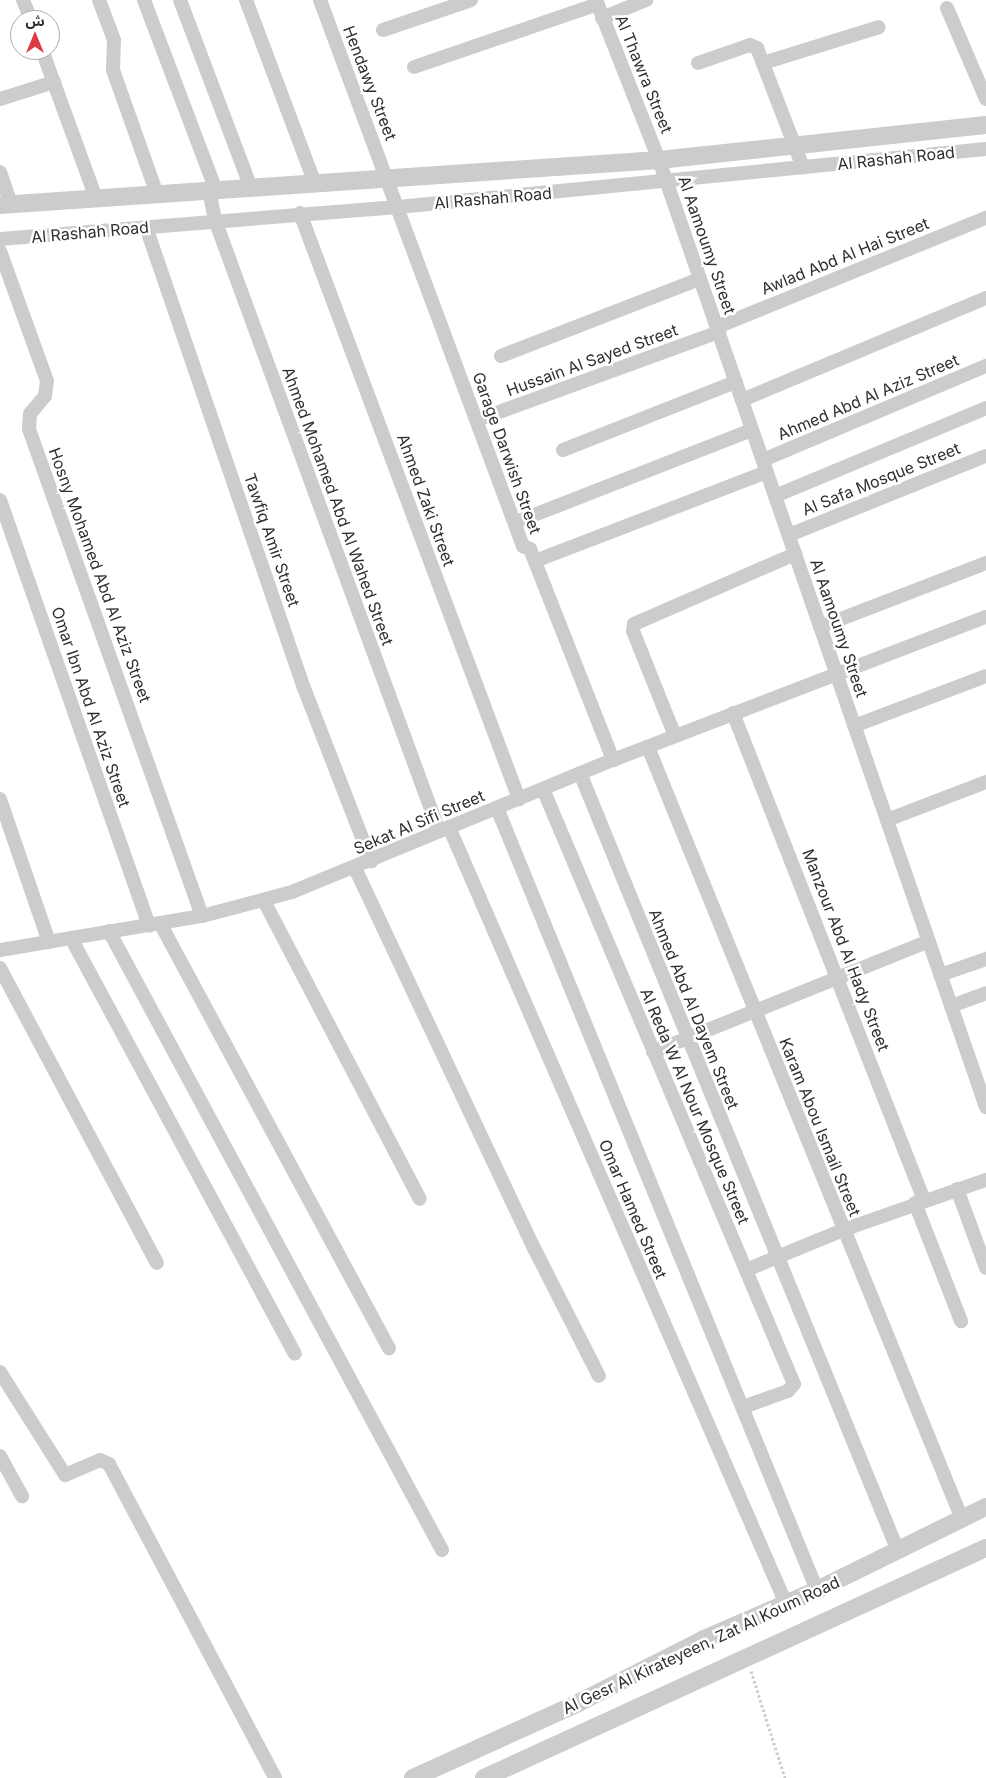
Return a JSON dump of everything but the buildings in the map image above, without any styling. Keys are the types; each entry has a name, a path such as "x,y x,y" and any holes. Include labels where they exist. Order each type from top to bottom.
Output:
{"street":[{"path":"99,0 114,40 113,70 157,194"},
{"name":"Ahmed Mohamed Abd Al Wahed Street","path":"144,0 212,191 215,220 444,829"},
{"path":"180,0 251,188"},
{"path":"246,0 315,184"},
{"name":"Hendawy Street","path":"320,0 388,179"},
{"path":"383,30 471,0"},
{"path":"414,67 599,7 646,0"},
{"name":"Al Thawra Street","path":"599,7 659,160"},
{"path":"946,8 986,99"},
{"path":"763,63 878,27"},
{"path":"698,63 750,45 757,48 803,167"},
{"path":"46,60 96,198"},
{"path":"0,99 54,82"},
{"name":"Al Rashah Road","path":"6,205 659,160 986,125"},
{"name":"Al Rashah Road","path":"0,239 215,220 398,207 667,182 986,149"},
{"name":"Al Aamoumy Street","path":"659,160 940,975 951,1006 980,1073 986,1107"},
{"path":"0,172 6,205"},
{"name":"Garage Darwish Street","path":"388,179 516,522 522,546 530,549 613,760"},
{"name":"Ahmed Zaki Street","path":"300,214 519,799"},
{"name":"Awlad Abd Al Hai Street","path":"718,330 986,218"},
{"name":"Tawfiq Amir Street","path":"146,227 304,688 371,861"},
{"name":"Hosny Mohamed Abd Al Aziz Street","path":"0,250 47,381 45,396 30,414 29,429 202,916"},
{"path":"501,356 700,279"},
{"path":"742,400 986,298"},
{"name":"Hussain Al Sayed Street","path":"477,420 718,330"},
{"name":"Ahmed Abd Al Aziz Street","path":"535,561 765,466 986,366"},
{"path":"563,450 736,382"},
{"path":"775,496 986,408"},
{"path":"516,522 752,430"},
{"name":"Al Safa Mosque Street","path":"788,535 986,456"},
{"name":"Omar Ibn Abd Al Aziz Street","path":"0,500 155,924 389,1348"},
{"path":"675,736 633,631 634,624 795,554"},
{"path":"820,627 986,563"},
{"name":"Sekat Al Sifi Street","path":"0,950 202,916 264,901 355,868 444,829 648,746 986,616"},
{"path":"854,726 986,676"},
{"name":"Manzour Abd Al Hady Street","path":"733,713 838,976 961,1321"},
{"name":"Karam Abou Ismail Street","path":"648,746 753,1011 962,1519"},
{"name":"Ahmed Abd Al Dayem Street","path":"580,773 898,1552"},
{"path":"887,820 986,782"},
{"name":"Al Reda W Al Nour Mosque Street","path":"543,789 794,1384 788,1391 743,1407"},
{"path":"0,799 49,942"},
{"path":"497,808 817,1590"},
{"name":"Omar Hamed Street","path":"444,829 786,1604"},
{"path":"355,868 536,1250 599,1376"},
{"path":"264,901 420,1199"},
{"path":"109,931 442,1550"},
{"path":"71,938 295,1354"},
{"path":"653,1052 929,941"},
{"path":"940,975 986,959"},
{"path":"0,968 157,1263"},
{"path":"951,1006 986,993"},
{"path":"746,1270 843,1230 986,1180"},
{"path":"957,1189 986,1268"},
{"path":"0,1372 64,1475 68,1476 100,1460 109,1464 275,1778"},
{"path":"0,1456 22,1496"},
{"name":"Al Gesr Al Kirateyeen, Zat Al Koum Road","path":"413,1778 578,1703 704,1639 786,1604 898,1552 986,1506"},
{"name":"Al Gesr Al Kirateyeen, Zat Al Koum Road","path":"484,1778 747,1659 869,1599 986,1548"}],"path":[{"path":"747,1659 785,1778"}]}
